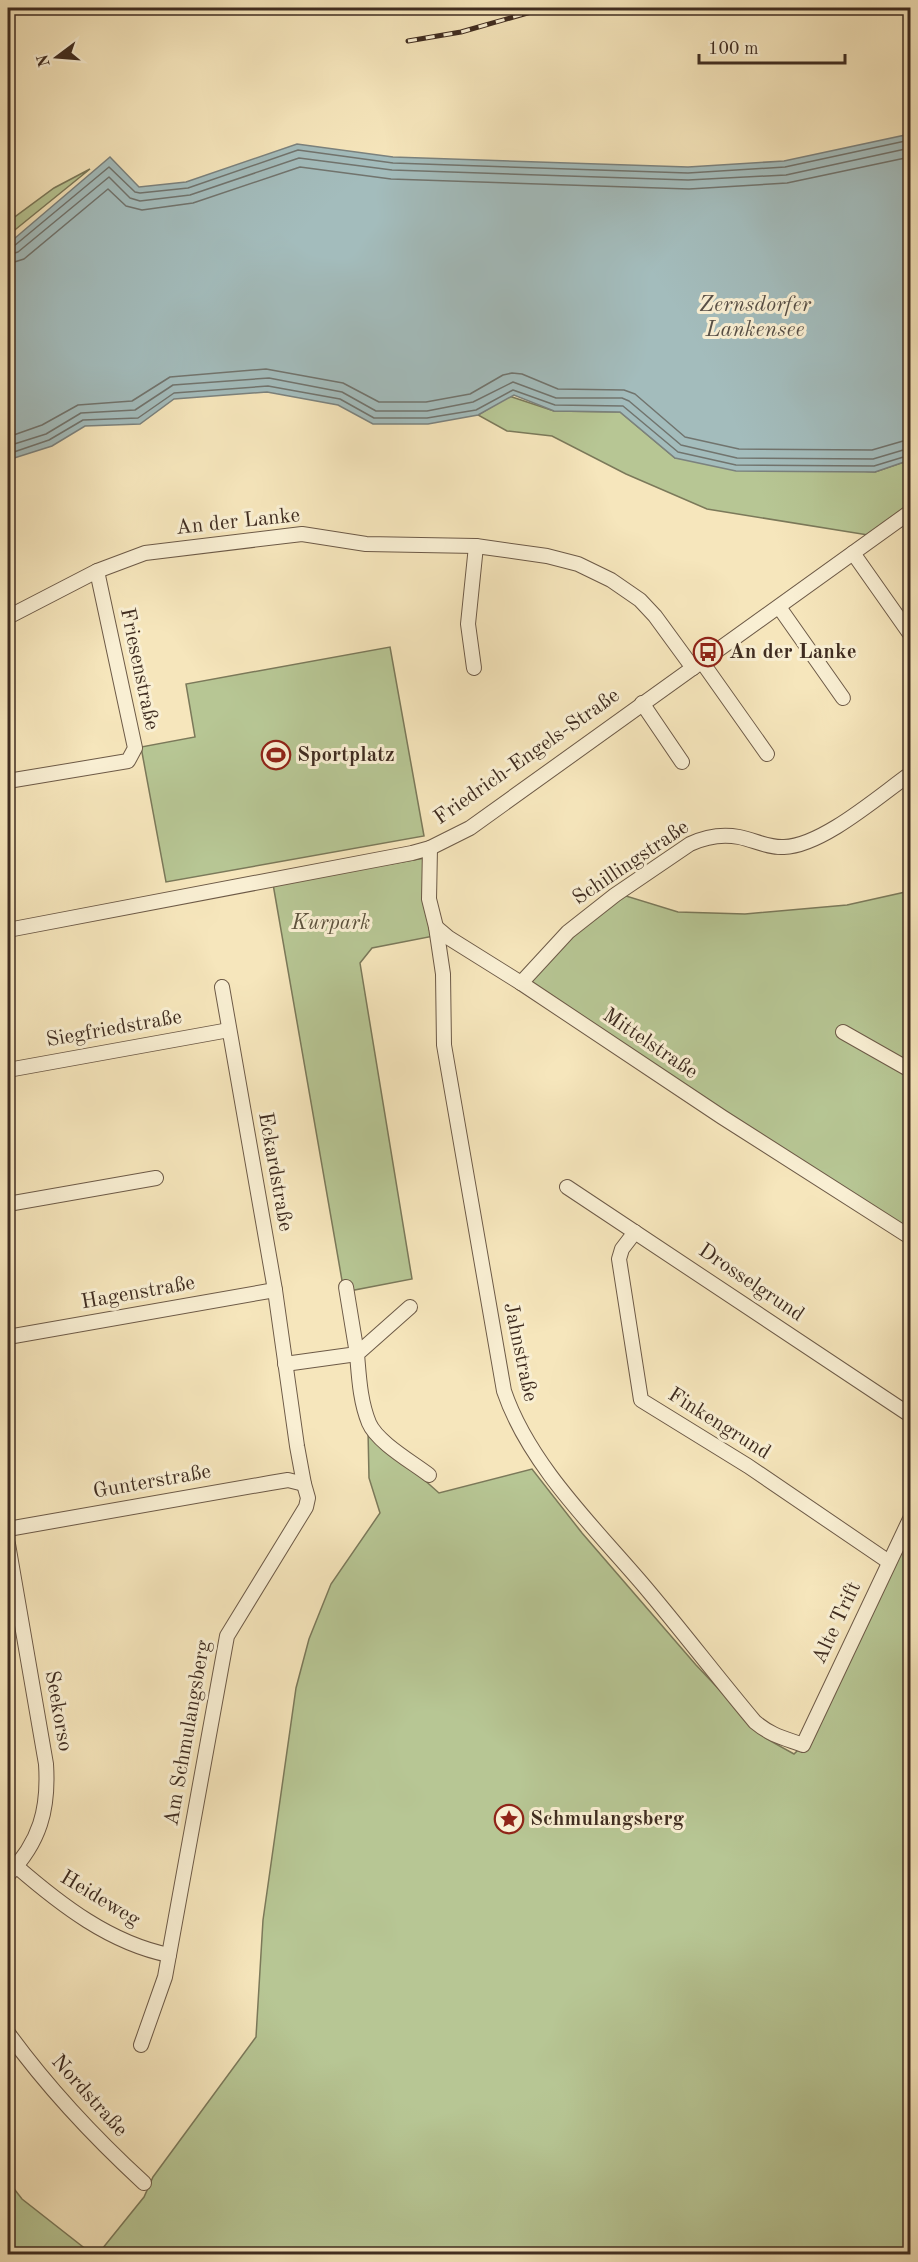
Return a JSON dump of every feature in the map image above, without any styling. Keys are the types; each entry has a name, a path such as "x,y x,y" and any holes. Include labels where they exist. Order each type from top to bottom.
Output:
{"street":[{"name":"Friedrich-Engels-Straße","path":"8,930 430,848 470,828 910,512"},
{"name":"An der Lanke","path":"8,617 97,571 145,553 302,534 366,544 476,546 547,556 578,564 611,580 640,600 698,665 767,754"},
{"path":"474,668 468,624 476,546"},
{"path":"854,553 910,634"},
{"name":"Friesenstraße","path":"8,781 128,761 135,748 97,571"},
{"path":"779,608 843,698"},
{"path":"642,703 682,762"},
{"name":"Schillingstraße","path":"521,983 568,932 615,895 690,844 700,839 738,837 783,848 805,844 823,836 910,774"},
{"path":"430,848 429,899 436,927"},
{"name":"Mittelstraße","path":"436,927 449,938 521,983 722,1118 910,1238"},
{"name":"Jahnstraße","path":"436,927 443,974 444,1045 504,1391 512,1413 523,1437 569,1497 755,1722 775,1736 803,1745"},
{"name":"Eckardstraße","path":"222,987 275,1290 297,1446"},
{"name":"Siegfriedstraße","path":"8,1070 229,1030"},
{"path":"843,1032 910,1070"},
{"path":"8,1204 156,1178"},
{"name":"Drosselgrund","path":"567,1187 910,1415"},
{"name":"Finkengrund","path":"635,1232 622,1249 619,1259 641,1400 748,1466 889,1562"},
{"path":"345,1287 357,1354 361,1396 370,1425 380,1437 429,1475"},
{"name":"Hagenstraße","path":"8,1337 275,1290"},
{"path":"285,1364 357,1354 410,1307"},
{"name":"Am Schmulangsberg","path":"141,2045 160,1996 169,1955 227,1636 306,1507 308,1498 297,1446"},
{"name":"Gunterstraße","path":"8,1529 288,1480 304,1484"},
{"name":"Alte Trift","path":"803,1745 910,1519"},
{"name":"Seekorso","path":"8,1544 46,1764 48,1792 43,1817 33,1841 11,1870"},
{"name":"Heideweg","path":"11,1870 117,1938 153,1952 169,1955"},
{"name":"Nordstraße","path":"8,2033 57,2096 102,2145 144,2183"}],"green space":[{"path":"90,169 8,236 8,222 54,188"},
{"path":"509,396 554,411 620,412 675,458 875,472 910,460 910,506 868,535 707,509 626,474 552,436 507,431 478,415"},
{"name":"Sportplatz","path":"390,647 424,836 166,882 141,747 195,737 186,684"},
{"name":"Kurpark","path":"425,858 434,936 372,948 360,963 412,1279 344,1292 273,884"},
{"path":"910,891 910,1232 527,982 571,934 623,895 678,912 745,914 847,905"},
{"path":"368,1430 439,1493 532,1469 582,1533 696,1665 765,1738 794,1754 803,1745 910,1521 910,2254 98,2254 144,2197 153,2177 256,2037 263,1920 296,1688 309,1639 331,1584 380,1513 369,1478"},
{"path":"8,2181 22,2199 92,2254 8,2254"}],"water":[{"name":"Zernsdorfer Lankensee","path":"910,134 910,460 875,472 736,471 675,458 620,412 554,411 514,395 478,415 428,424 373,424 338,405 267,392 174,399 140,424 85,426 52,446 8,460 8,244 110,157 139,187 186,182 297,144 393,157 688,167 784,161"}],"railway":[{"path":"408,41 461,32 545,8"}],"place":[{"name":"An der Lanke","path":"708,652"},
{"name":"Sportplatz","path":"276,755"},
{"name":"Schmulangsberg","path":"509,1819"}]}
